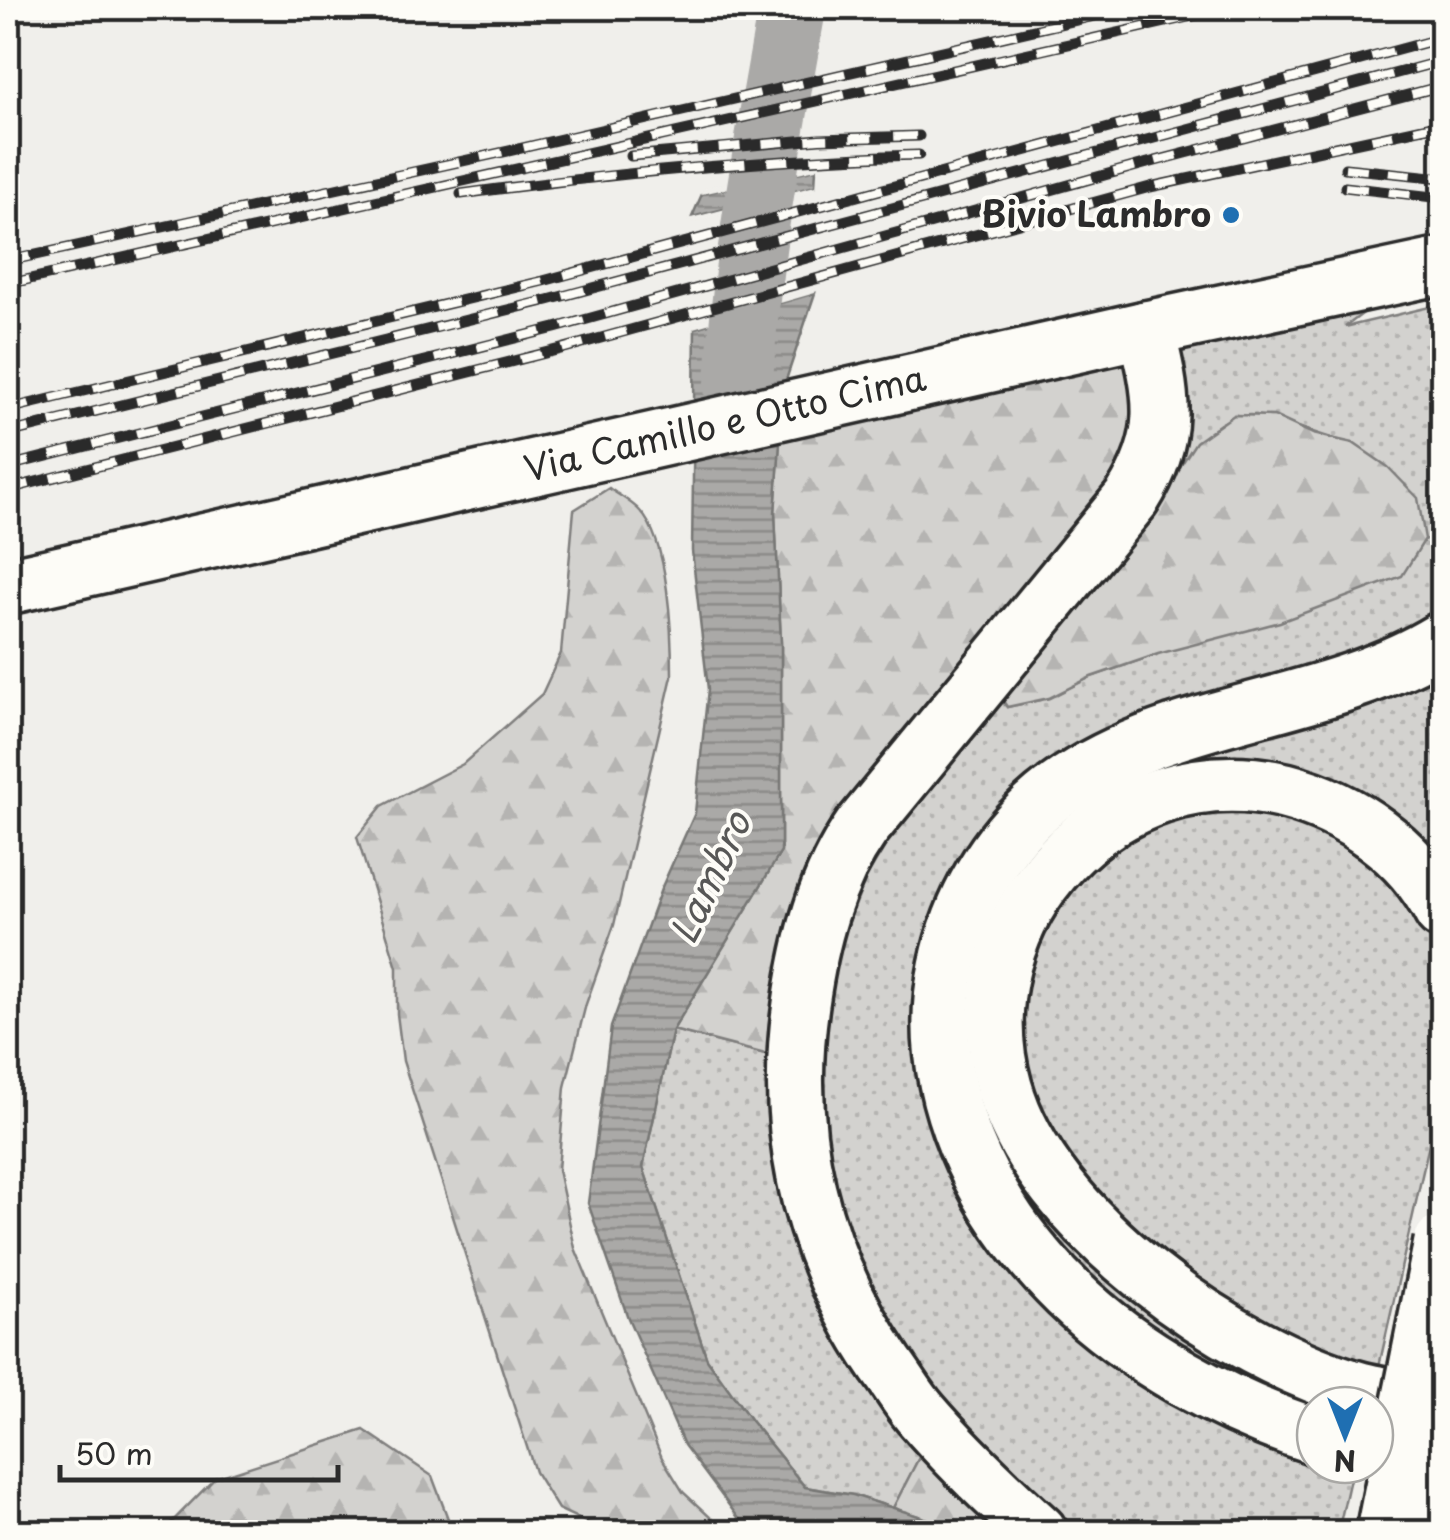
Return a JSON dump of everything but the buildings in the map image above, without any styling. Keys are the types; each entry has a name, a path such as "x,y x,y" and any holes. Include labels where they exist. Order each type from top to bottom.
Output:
{"main road":[{"name":"Via Camillo e Otto Cima","path":"8,586 1442,266"},
{"path":"1040,1532 979,1477 919,1412 867,1337 837,1279 808,1194 798,1141 795,1064 809,948 842,856 862,826 1132,498 1144,478 1160,438 1162,413 1146,329"},
{"path":"1295,1427 1206,1389 1132,1344 1068,1293 1016,1234 968,1154 944,1071 940,1009 950,951 977,885 1002,846 1046,800 1094,766 1124,752 1352,682 1442,640"},
{"path":"1442,911 1418,873 1394,849 1367,826 1322,803 1268,787 1187,789 1155,798 1090,832 1065,854 1029,902 1012,935 996,998 997,1054 1004,1088 1016,1117 1046,1170 1123,1256 1186,1303 1266,1354 1361,1390 1442,1403"},
{"path":"1384,1532 1442,1242"},
{"path":"1395,1457 1442,1463 1426,1532"}],"green space":[{"path":"1395,289 1345,327 1442,304 1442,615 1398,641 1126,729 937,918 991,1224 1295,1437 1295,1485 1349,1485 1338,1532 1065,1532 892,1350 827,1176 820,1067 827,1001 840,944 866,878 904,815 1002,700 1007,707 1049,698 1091,677 1158,654 1353,444 1273,419 1234,417 1215,427 1195,447 1172,479 1181,342"},
{"path":"1138,360 1136,453 939,718 773,1056 673,1030 781,852 781,643 775,513 781,429 824,413"},
{"path":"1234,415 1274,416 1313,434 1353,443 1388,467 1418,498 1425,539 1402,576 1280,622 1158,654 1091,677 1049,698 1007,707 998,693 1172,479 1196,442"},
{"path":"609,488 640,511 657,544 667,589 672,676 614,925 586,1004 565,1087 558,1170 575,1248 662,1458 683,1492 726,1532 607,1532 558,1509 535,1472 403,1061 397,968 357,837 382,806 463,764 542,694 561,653 574,510"},
{"path":"1442,662 1442,869 1407,828 1366,796 1343,784 1267,760 1190,759 1121,778 1064,816 1019,867 989,929 975,997 980,1069 1006,1141 1054,1205 1099,1253 1148,1295 1272,1374 1301,1385 1295,1385 1295,1403 1246,1382 1177,1343 1110,1295 1051,1240 1003,1177 971,1108 958,1034 969,954 992,896 1014,860 1056,814 1089,791 1163,757 1322,713"},
{"path":"1161,804 1340,824 1434,931 1442,969 1442,1078 1377,1375 1303,1349 1124,1234 1030,1112 1012,1002 1037,910"},
{"path":"673,1030 773,1056 788,1203 811,1294 864,1382 926,1444 893,1508 853,1495 805,1487 707,1359 643,1167"},
{"path":"364,1430 432,1476 453,1532 162,1532 215,1478"},
{"path":"926,1444 1015,1532 958,1532 893,1508"}],"water":[{"path":"816,169 815,186 692,217 702,194"},
{"path":"815,293 784,386 775,513 781,643 781,852 673,1030 643,1167 707,1359 805,1487 853,1495 953,1527 958,1532 749,1532 684,1445 628,1318 588,1203 611,1027 661,889 695,813 708,689 692,551 695,328"}],"pier":[{"path":"817,164 816,169 702,194 704,188"},
{"path":"815,186 815,191 693,222 687,219"},
{"path":"815,289 815,293 690,329 693,323"}],"waterway":[{"name":"Lambro","path":"738,405 751,255 792,8"}],"railway":[{"path":"8,261 1129,8"},
{"path":"8,284 1228,8"},
{"path":"8,409 543,281 1442,38"},
{"path":"8,433 548,300 1442,61"},
{"path":"8,466 555,328 1144,164 1442,86"},
{"path":"8,489 561,349 1150,187 1442,124"},
{"path":"631,156 819,139 919,136"},
{"path":"461,194 690,168 919,155"},
{"path":"1345,168 1442,178"},
{"path":"1345,187 1442,198"}],"place":[{"name":"Bivio Lambro","path":"1231,215"}]}
